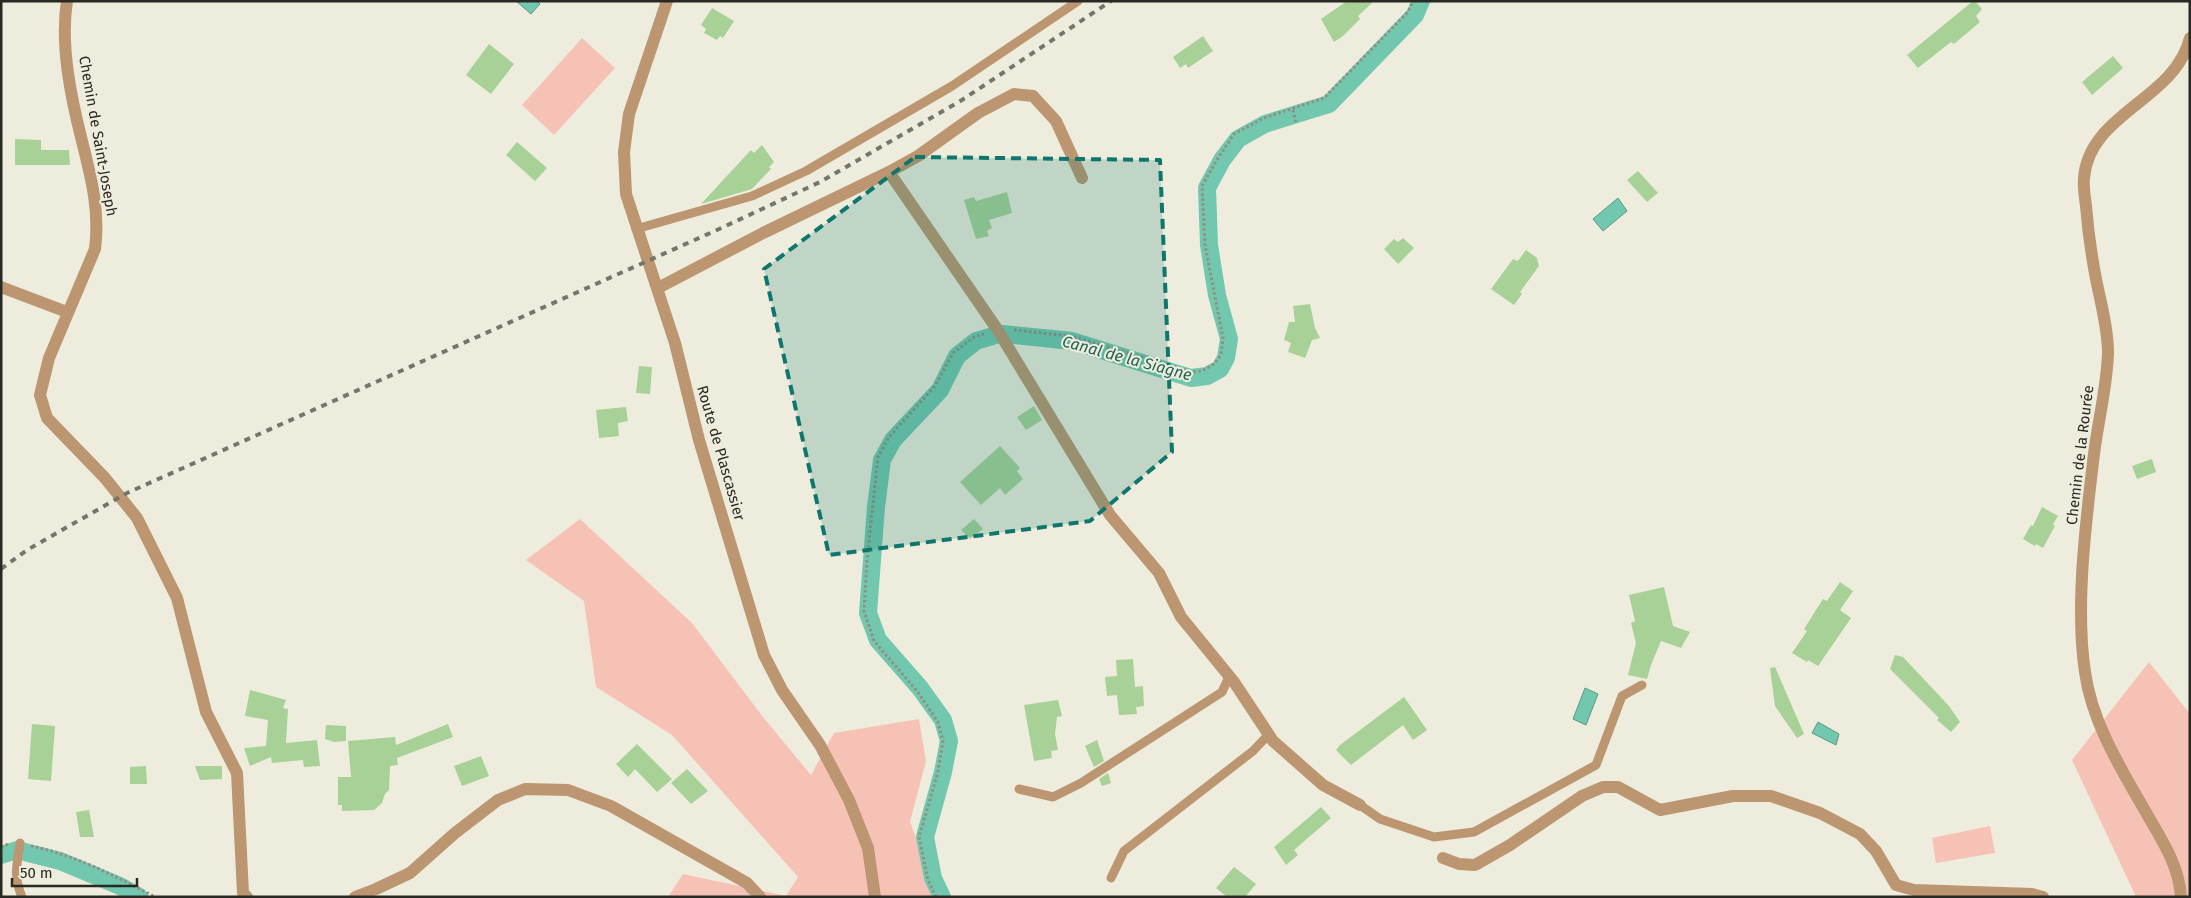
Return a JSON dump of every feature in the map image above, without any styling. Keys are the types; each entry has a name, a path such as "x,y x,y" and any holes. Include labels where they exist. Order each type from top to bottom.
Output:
{"street":[{"name":"Chemin de Saint-Joseph","path":"67,1 65,22 69,81 88,160 97,210 95,249 49,358 40,395 47,418 105,478 137,518 177,598 206,712 237,773 243,893 247,897"},
{"name":"Route de Plascassier","path":"668,1 633,96 625,136 623,170 626,194 675,343 699,440 764,655 782,690 820,745 849,800 868,848 875,897"},
{"name":"Chemin de la Rourée","path":"2181,897 2180,880 2170,855 2093,708 2085,673 2082,628 2083,571 2094,454 2105,387 2108,351 2087,216 2084,178 2092,151 2107,129 2155,90 2176,69 2187,50 2190,38"},
{"path":"658,288 763,233 889,172 918,156 978,113 1014,94 1033,96 1056,121 1082,178"},
{"path":"889,172 997,329 1110,515 1159,573 1181,617 1229,677 1273,740 1323,786 1360,805"},
{"path":"1,287 67,312"},
{"path":"1443,858 1459,864 1475,865 1510,845 1582,796 1603,787 1618,787 1660,810 1733,796 1771,796 1820,813 1860,834 1876,851 1896,885 1914,890 2032,894 2043,897"},
{"path":"355,897 410,872 455,832 498,800 525,789 568,790 611,806 747,883 760,897"}],"lane":[{"path":"636,229 752,196 806,171 952,86 1078,1"},
{"path":"1019,789 1053,797 1080,783 1222,692 1229,677"},
{"path":"1360,805 1380,819 1434,837 1474,832 1596,765 1622,696 1642,685"},
{"path":"1111,878 1124,851 1253,751 1269,734"},
{"path":"20,844 15,868 17,886 22,897"}],"path":[{"path":"936,897 928,880 919,837 938,772 943,741 938,722 922,698 874,641 864,611 878,457 889,437 935,386 953,354 974,337 997,329 1071,336 1192,372 1202,371 1214,364 1221,355 1223,338 1205,245 1202,186 1234,134 1264,118 1293,110 1324,98 1408,12 1413,1"},
{"path":"1293,110 1296,122"},
{"path":"1,846 15,842 57,852 122,879 155,897"}],"highlighted area":[{"path":"915,157 1160,160 1172,452 1090,521 829,555 764,269"}],"shaded area":[{"path":"582,38 615,68 554,135 522,105"},
{"path":"580,519 692,623 763,717 811,775 834,733 919,719 926,761 910,822 939,897 668,897 683,874 786,896 798,877 672,735 596,687 584,601 526,560"},
{"path":"2149,662 2190,714 2190,897 2136,897 2072,760"},
{"path":"1990,826 1995,853 1936,863 1932,838"}],"water":[{"path":"516,1 537,1 540,4 531,14"},
{"path":"1618,198 1627,211 1603,231 1593,219"},
{"path":"1585,688 1598,694 1586,725 1573,719"},
{"path":"1818,722 1839,734 1836,745 1812,733"}],"building":[{"path":"1347,1 1374,1 1358,16 1360,19 1334,42 1321,19"},
{"path":"1973,1 1982,9 1976,16 1980,22 1954,44 1951,42 1918,68 1907,55"},
{"path":"712,8 734,21 723,38 720,36 717,40 704,33 706,29 701,25"},
{"path":"1203,36 1213,51 1188,68 1186,64 1180,68 1173,57"},
{"path":"489,44 514,64 491,94 466,75"},
{"path":"2113,56 2123,68 2092,95 2082,82"},
{"path":"15,139 41,140 41,150 69,150 70,165 15,165"},
{"path":"517,142 547,168 535,181 506,155"},
{"path":"762,145 774,162 769,167 771,169 752,189 701,204 751,150 754,153"},
{"path":"1638,171 1658,193 1647,202 1627,180"},
{"path":"1007,192 1012,213 989,220 992,228 987,231 989,236 976,239 964,200 974,197 976,201"},
{"path":"1403,238 1414,248 1398,264 1384,249 1394,239 1398,242"},
{"path":"1526,250 1537,258 1539,266 1520,292 1522,294 1514,305 1491,289 1513,259 1518,261"},
{"path":"1310,304 1315,328 1320,338 1312,340 1305,358 1288,352 1291,343 1284,340 1289,322 1295,322 1293,306"},
{"path":"639,366 652,367 650,394 636,393"},
{"path":"1034,406 1042,420 1026,430 1017,417"},
{"path":"626,407 628,421 618,423 619,436 599,438 596,410"},
{"path":"1000,446 1020,468 1017,471 1023,479 1005,495 1000,488 981,505 960,482"},
{"path":"2152,459 2156,472 2137,479 2132,466"},
{"path":"2042,507 2058,516 2053,524 2055,526 2043,548 2023,539 2031,525 2033,526"},
{"path":"974,519 983,529 970,539 961,530"},
{"path":"1840,582 1853,591 1840,610 1851,618 1818,666 1792,653 1807,631 1804,629 1823,599 1827,601"},
{"path":"1664,587 1673,626 1690,632 1681,648 1661,641 1647,679 1628,675 1636,643 1631,623 1635,621 1629,595"},
{"path":"1895,655 1903,657 1949,706 1960,722 1951,732 1937,720 1939,718 1890,669"},
{"path":"1133,659 1135,687 1143,686 1144,706 1136,707 1137,714 1119,715 1117,695 1107,696 1105,677 1117,676 1116,660"},
{"path":"1775,667 1804,734 1797,738 1775,706 1770,668"},
{"path":"250,690 286,700 283,708 288,709 286,743 317,740 320,766 304,767 303,760 272,763 271,757 250,766 244,748 266,746 268,720 245,716"},
{"path":"1404,697 1427,730 1413,740 1403,725 1351,765 1336,750 1340,745"},
{"path":"1058,700 1062,716 1057,717 1055,734 1058,750 1051,751 1052,758 1034,761 1024,705"},
{"path":"32,724 55,726 51,781 28,779"},
{"path":"448,724 453,737 397,758 398,765 390,766 389,790 385,794 382,803 374,810 342,811 342,805 338,805 338,777 351,777 348,741 395,737 396,745"},
{"path":"326,725 346,726 346,741 334,742 325,739"},
{"path":"1097,740 1104,761 1094,767 1085,746"},
{"path":"637,744 672,779 657,792 635,769 628,777 616,764"},
{"path":"481,756 489,776 462,786 454,766"},
{"path":"146,766 147,784 130,784 130,767"},
{"path":"195,766 222,766 222,779 200,780"},
{"path":"687,769 708,791 691,804 671,783"},
{"path":"1108,773 1111,783 1102,786 1099,779"},
{"path":"1321,807 1331,818 1294,850 1298,855 1286,865 1274,847"},
{"path":"89,810 94,837 80,837 76,812"},
{"path":"1234,867 1256,884 1245,897 1227,897 1216,888"}],"waterway":[{"name":"Canal de la Siagne","path":"1003,334 1072,341 1191,378 1207,376 1220,369 1226,358 1229,339 1217,295 1209,245 1207,188 1222,160 1238,139 1265,124 1329,104 1415,15 1421,1"},
{"name":"Canal de la Siagne","path":"942,897 933,878 925,837 943,772 949,741 943,720 920,688 878,640 868,613 876,507 882,460 893,440 940,390 957,356 976,341 996,335"},
{"name":"Canal de la Siagne","path":"1,855 17,850 60,861 120,886 139,897"}],"railway":[{"path":"1,569 27,550 127,493 717,230 820,182 962,100 1111,1"}]}
